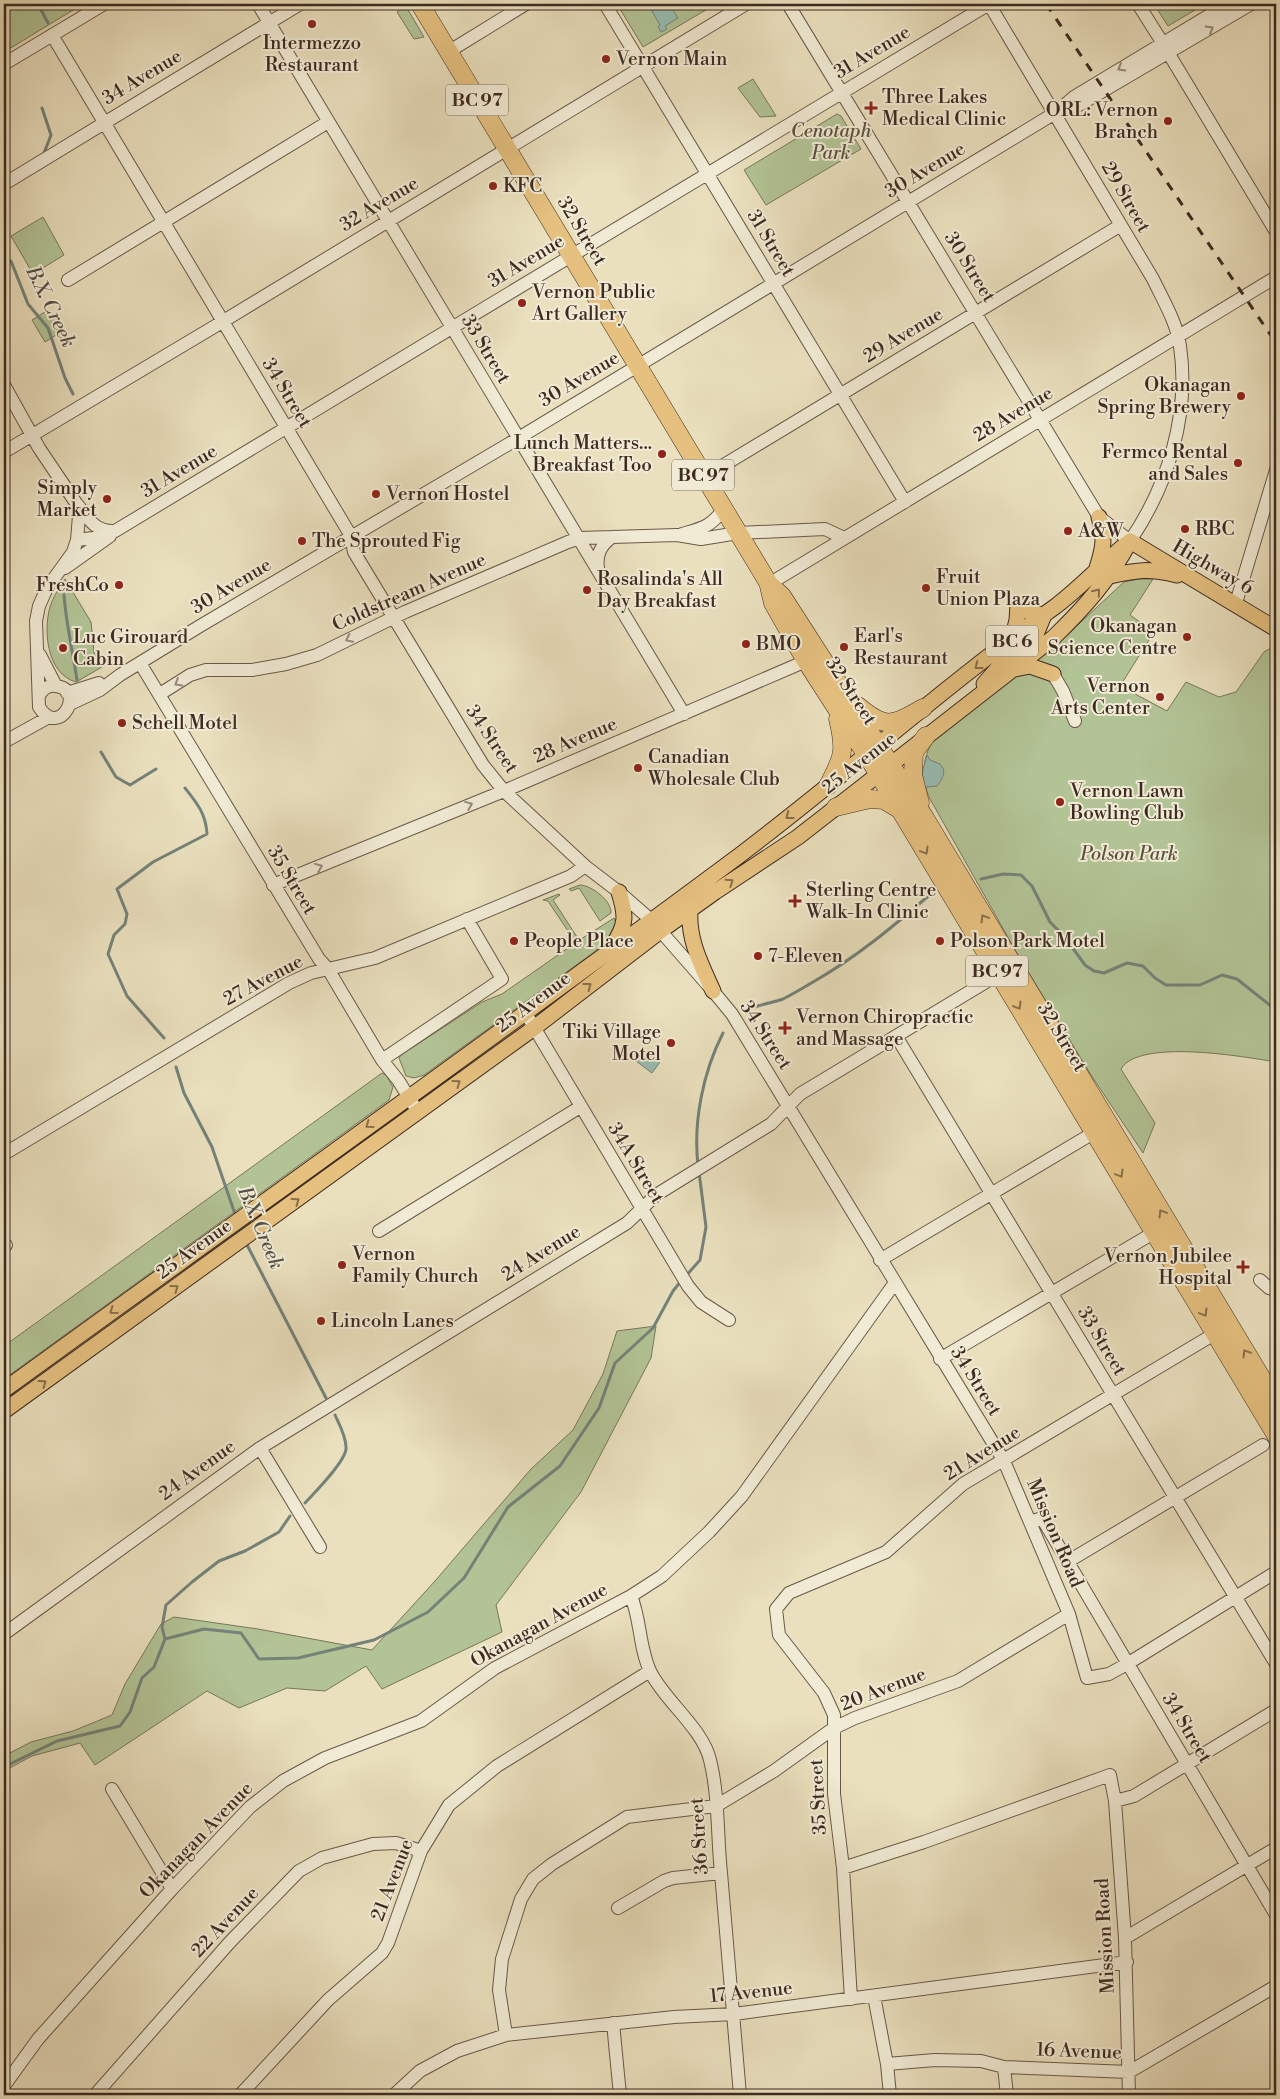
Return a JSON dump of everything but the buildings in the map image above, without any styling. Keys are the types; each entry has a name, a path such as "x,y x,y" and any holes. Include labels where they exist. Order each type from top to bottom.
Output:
{"highway":[{"name":"32 Street","path":"420,4 573,255 769,584 782,596 841,702 884,768 923,815 1102,1128 1155,1232 1216,1333 1270,1398"},
{"name":"32 Street","path":"769,584 773,603 806,660 841,702"},
{"path":"841,702 872,718 889,724 902,720 923,708"},
{"path":"828,786 841,761 844,748 841,702"},
{"path":"923,815 913,775 914,752 926,736"},
{"name":"32 Street","path":"884,768 900,810 999,974 1102,1128 1270,1398 1270,1440"},
{"path":"836,807 870,799 884,800 900,810"}],"main road":[{"path":"1099,517 1104,537 1103,573 1149,570 1190,578"},
{"name":"25 Avenue","path":"4,1390 610,950 690,910 798,837 1053,638 1082,610 1103,573 1130,541"},
{"name":"Highway 6","path":"1130,541 1190,578 1236,603 1276,629"},
{"name":"25 Avenue","path":"4,1411 534,1028 655,926 873,751 923,708 1075,591 1103,573"},
{"path":"970,701 1004,661 1037,632 1044,615 1031,613 1018,605 1012,640"},
{"path":"1053,638 1048,656 1053,674"},
{"path":"1013,669 1030,666 1053,674"},
{"path":"610,950 623,929 625,917 619,892"},
{"path":"690,910 689,926 697,956 713,990"}],"street":[{"path":"4,64 104,4"},
{"name":"33 Street","path":"258,4 684,714"},
{"name":"34 Avenue","path":"4,184 300,4"},
{"path":"448,52 526,4"},
{"name":"31 Street","path":"606,4 904,502"},
{"name":"32 Avenue","path":"4,452 223,322 746,4"},
{"name":"30 Street","path":"788,4 1099,517 1130,541"},
{"name":"31 Avenue","path":"77,540 93,538 115,531 989,4"},
{"name":"29 Street","path":"989,4 1153,279 1169,312 1177,335"},
{"path":"1138,4 1276,232"},
{"name":"30 Avenue","path":"1055,113 1079,105 1166,48 1228,4"},
{"name":"30 Avenue","path":"68,698 100,690 120,675 518,438 1055,113 1074,97 1251,4"},
{"name":"34 Street","path":"52,36 351,536 354,552 482,765 504,791 585,866 619,892 655,926 713,990 732,1014 940,1360 1004,1461"},
{"path":"1072,141 1067,120 1071,112 1079,105"},
{"path":"68,280 328,122"},
{"name":"29 Avenue","path":"704,477 1120,226"},
{"name":"28 Avenue","path":"769,584 1152,353 1177,335 1276,277"},
{"name":"25 Avenue","path":"1130,541 1160,488 1171,460 1180,410 1182,383 1180,346 1177,335"},
{"path":"4,385 32,436 76,503 96,527 103,531 115,531"},
{"path":"1236,603 1276,470"},
{"path":"45,713 39,696 36,621 39,606 47,588 73,552 77,540 79,516 76,503"},
{"name":"Coldstream Avenue","path":"677,535 705,528 713,523 724,509"},
{"name":"Coldstream Avenue","path":"160,694 190,675 206,670 252,670 286,664 317,655 393,618 580,538 677,535 701,539 738,532 825,529 844,538"},
{"path":"58,573 89,553 115,531"},
{"path":"598,569 597,560 600,550 604,542 612,537"},
{"path":"4,741 45,713 61,716 66,712 68,698 56,686 37,650"},
{"name":"28 Avenue","path":"274,886 504,791 806,660"},
{"name":"35 Street","path":"140,663 319,959 328,969 382,1060 409,1096 418,1112"},
{"path":"1053,674 1063,691 1075,721"},
{"path":"39,696 43,690 56,686"},
{"name":"27 Avenue","path":"4,1154 289,983 311,973 374,958 571,876 585,866"},
{"path":"382,1060 502,979 468,919"},
{"name":"24 Avenue","path":"4,1634 260,1448 627,1223 656,1194 771,1124 800,1094 999,974"},
{"name":"34A Street","path":"525,1012 688,1286 701,1302 729,1320"},
{"name":"33 Street","path":"896,1036 1276,1664"},
{"path":"379,1230 580,1107"},
{"path":"880,1260 1102,1128"},
{"path":"940,1360 1155,1232"},
{"path":"1260,1280 1269,1288 1276,1290"},
{"name":"Okanagan Avenue","path":"4,2086 38,2039 172,1889 250,1806 284,1781 326,1758 421,1721 495,1668 631,1596 662,1576 737,1503 894,1284"},
{"name":"21 Avenue","path":"776,1609 788,1593 886,1552 963,1484 1216,1333"},
{"path":"1067,1562 1270,1440"},
{"path":"260,1448 320,1546"},
{"name":"Mission Road","path":"1004,1461 1069,1614 1087,1678 1108,1674 1127,1664"},
{"name":"34 Street","path":"1030,1522 1042,1518 1276,1915"},
{"path":"1127,1664 1276,1572"},
{"name":"36 Street","path":"631,1596 636,1606 644,1652 650,1671 663,1694 695,1730 710,1758 716,1794 720,1873 740,2095"},
{"name":"35 Street","path":"776,1609 779,1635 824,1693 834,1715 834,1794 843,1868 851,1999"},
{"name":"20 Avenue","path":"716,1806 774,1771 834,1728 855,1718 958,1681 1069,1614"},
{"name":"21 Avenue","path":"240,2095 328,2000 382,1953 388,1943 420,1851 449,1805 497,1766 650,1671"},
{"path":"1115,1801 1134,1796 1276,1710"},
{"name":"Mission Road","path":"843,1868 924,1842 1110,1775 1115,1801 1127,1962 1129,2095"},
{"path":"112,1789 172,1889"},
{"path":"506,2035 499,1990 502,1959 521,1899 533,1879 552,1864 627,1817 716,1806"},
{"name":"22 Avenue","path":"95,2095 230,1942 299,1871 322,1858 373,1844 396,1843 420,1851"},
{"path":"1125,1938 1276,1848"},
{"path":"618,1908 664,1881 673,1878 720,1873"},
{"name":"17 Avenue","path":"394,2095 420,2071 457,2051 506,2035 674,2017 734,2014 1127,1962"},
{"name":"16 Avenue","path":"888,2064 935,2060 981,2061 1004,2067 1128,2072 1276,1986"},
{"path":"874,1996 888,2064 890,2095"},
{"path":"613,2023 620,2095"},
{"path":"1004,2067 1006,2095"}],"green space":[{"path":"4,4 83,4 4,52"},
{"path":"617,4 716,4 643,47"},
{"path":"1154,4 1205,4 1168,26"},
{"path":"407,8 424,37 414,39 397,12"},
{"path":"753,79 776,116 760,117 738,88"},
{"name":"Cenotaph Park","path":"837,114 841,116 861,149 766,205 744,170"},
{"path":"43,217 64,255 33,274 11,236"},
{"path":"48,310 61,332 45,342 32,320"},
{"path":"65,579 91,622 94,652 102,667 76,682 66,677 53,661 48,639 47,628 50,607 54,596"},
{"name":"Polson Park","path":"1153,579 1130,615 1154,632 1122,683 1137,695 1167,711 1186,682 1219,697 1236,692 1264,652 1276,645 1276,1062 1194,1052 1149,1054 1132,1060 1121,1069 1155,1123 1143,1153 1091,1075 1018,955 930,799 924,775 925,759 932,743 937,737 1068,634 1124,582"},
{"path":"580,885 600,894 608,904 611,913 600,921 579,888 571,891 569,889"},
{"path":"559,894 553,900 577,937 574,940 548,901 543,900"},
{"path":"614,918 617,925 604,945 424,1075 414,1078 406,1076 399,1058 401,1055 482,1002 502,994"},
{"path":"382,1073 386,1075 393,1087 389,1100 4,1379 4,1346"},
{"path":"656,1326 651,1358 581,1492 496,1605 502,1632 382,1689 366,1666 325,1691 287,1688 239,1708 207,1691 95,1765 80,1743 32,1756 4,1771 4,1756 31,1742 73,1731 112,1715 125,1684 161,1624 174,1617 258,1629 372,1650 435,1581 531,1469 573,1430 603,1374 617,1331"}],"water":[{"path":"664,4 671,4 678,18 665,26 667,29 661,32 658,27 660,25 652,11"},
{"path":"927,755 930,760 940,764 944,772 937,786 926,787 925,791 922,773"},
{"path":"645,1050 660,1062 652,1073 636,1061"}],"waterway":[{"name":"B.X. Creek","path":"38,4 48,23"},
{"name":"B.X. Creek","path":"42,108 51,135 44,153"},
{"name":"B.X. Creek","path":"11,261 28,304 48,328 65,378 73,394"},
{"name":"B.X. Creek","path":"64,595 77,680"},
{"name":"B.X. Creek","path":"101,752 116,777 130,785 156,769"},
{"name":"B.X. Creek","path":"164,1038 127,996 108,954 114,935 125,924 127,914 117,889 153,862 207,834 203,815 185,788"},
{"path":"981,879 1003,874 1021,875 1032,886 1050,922 1064,936 1085,965 1094,971 1104,973 1127,963 1143,966 1155,978 1166,985 1200,985 1222,975 1237,979 1276,1010"},
{"path":"747,1011 754,1007 783,999 845,962 933,892"},
{"path":"698,1165 697,1132 701,1098 710,1064 723,1033"},
{"name":"B.X. Creek","path":"176,1067 184,1093 212,1147 236,1217"},
{"path":"685,1277 700,1260 706,1227 699,1172"},
{"name":"B.X. Creek","path":"245,1241 326,1398"},
{"path":"165,1639 204,1629 241,1633 259,1659 298,1658 374,1640 428,1612 464,1578 508,1507 560,1466 599,1408 615,1363 653,1328 673,1291 681,1281"},
{"name":"B.X. Creek","path":"305,1503 329,1477 344,1455 346,1449 345,1440 335,1415"},
{"name":"B.X. Creek","path":"165,1639 162,1627 166,1605 219,1561 245,1551 279,1532 290,1516"},
{"path":"4,1767 57,1741 120,1726 130,1712 142,1678 154,1667 165,1639"}],"railway":[{"path":"1046,4 1276,343"}],"place":[{"name":"Intermezzo Restaurant","path":"312,24"},
{"name":"Vernon Main","path":"606,59"},
{"name":"Three Lakes Medical Clinic","path":"871,108"},
{"name":"ORL: Vernon Branch","path":"1168,121"},
{"name":"KFC","path":"493,186"},
{"name":"Vernon Public Art Gallery","path":"522,303"},
{"name":"Okanagan Spring Brewery","path":"1241,396"},
{"name":"Lunch Matters... Breakfast Too","path":"662,454"},
{"name":"Fermco Rental and Sales","path":"1238,463"},
{"name":"Vernon Hostel","path":"376,494"},
{"name":"Simply Market","path":"107,499"},
{"name":"RBC","path":"1185,529"},
{"name":"A&W","path":"1068,531"},
{"name":"The Sprouted Fig","path":"302,541"},
{"name":"FreshCo","path":"119,585"},
{"name":"Fruit Union Plaza","path":"926,588"},
{"name":"Rosalinda's All Day Breakfast","path":"587,590"},
{"name":"Okanagan Science Centre","path":"1187,637"},
{"name":"BMO","path":"746,644"},
{"name":"Earl's Restaurant","path":"844,647"},
{"name":"Luc Girouard Cabin","path":"63,648"},
{"name":"Vernon Arts Center","path":"1160,697"},
{"name":"Schell Motel","path":"122,723"},
{"name":"Canadian Wholesale Club","path":"638,768"},
{"name":"Vernon Lawn Bowling Club","path":"1060,802"},
{"name":"Sterling Centre Walk-In Clinic","path":"795,901"},
{"name":"People Place","path":"514,941"},
{"name":"Polson Park Motel","path":"940,941"},
{"name":"7-Eleven","path":"758,956"},
{"name":"Vernon Chiropractic and Massage","path":"785,1028"},
{"name":"Tiki Village Motel","path":"671,1043"},
{"name":"Vernon Family Church","path":"342,1265"},
{"name":"Vernon Jubilee Hospital","path":"1243,1267"},
{"name":"Lincoln Lanes","path":"321,1321"}]}
